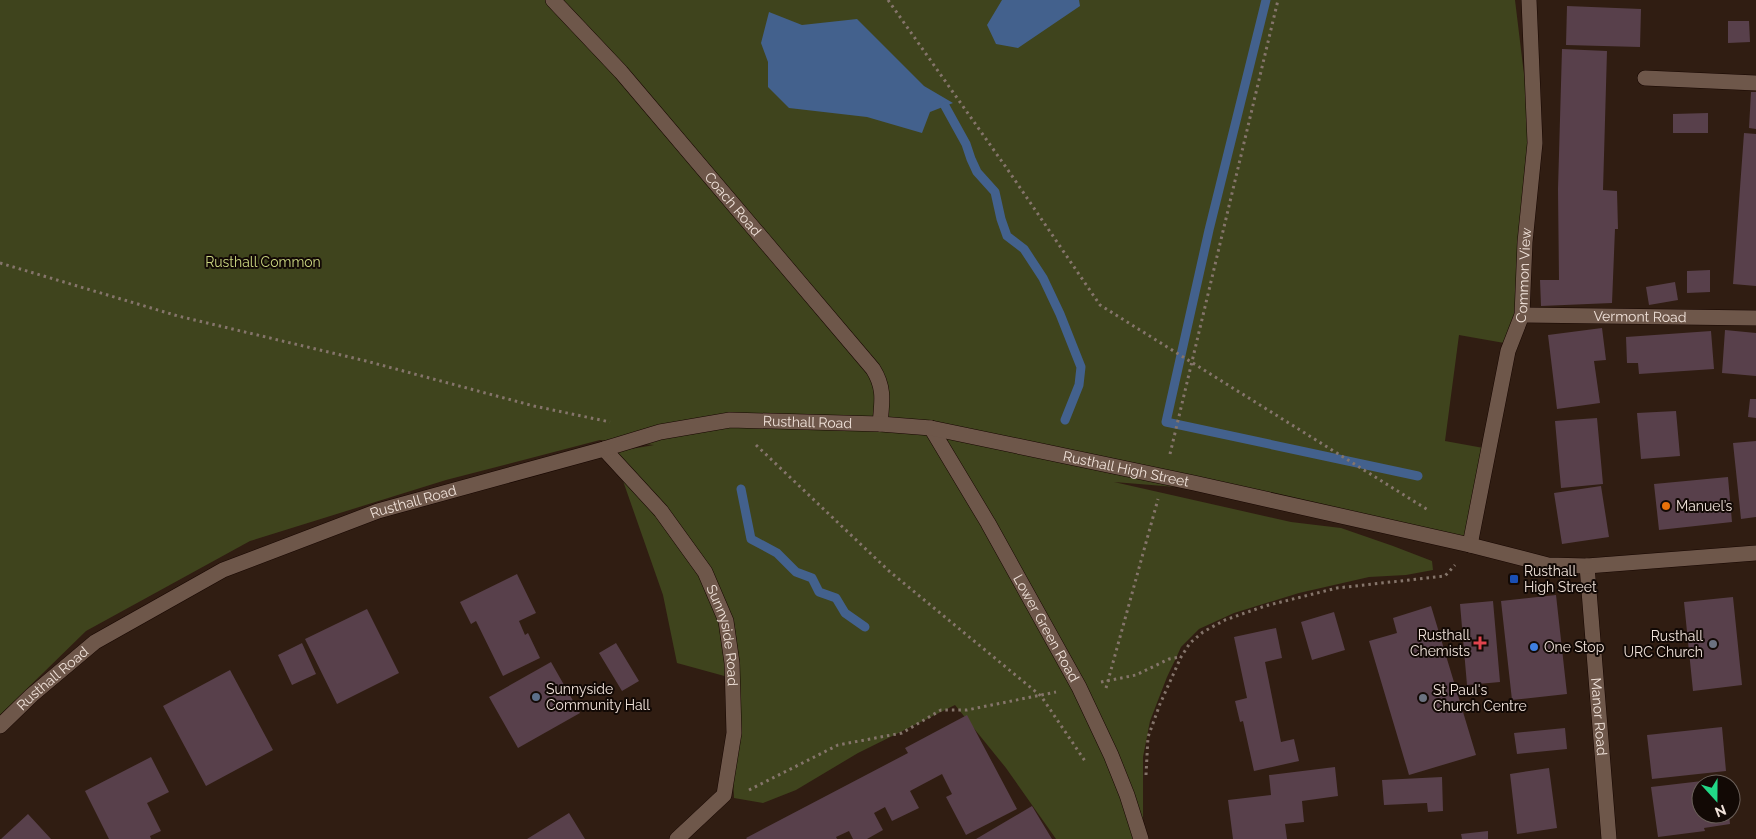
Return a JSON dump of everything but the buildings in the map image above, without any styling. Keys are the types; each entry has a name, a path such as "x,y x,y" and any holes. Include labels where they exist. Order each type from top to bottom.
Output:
{"street":[{"name":"Coach Road","path":"553,0 621,72 873,369 880,380 883,395 880,424"},
{"name":"Common View","path":"1470,545 1508,351 1522,315 1525,242 1535,143 1530,0"},
{"path":"1645,78 1756,83"},
{"name":"Vermont Road","path":"1522,315 1756,318"},
{"name":"Rusthall Road","path":"0,726 32,695 95,642 223,570 378,511 660,432 730,420 880,424"},
{"name":"Rusthall High Street","path":"880,424 931,428 1164,477 1470,545 1548,565 1587,566 1756,553"},
{"name":"Lower Green Road","path":"931,428 993,531 1078,687 1111,755 1127,795 1141,839"},
{"name":"Sunnyside Road","path":"604,449 661,511 705,572 726,621 732,662 734,733 724,795"},
{"name":"Manor Road","path":"1587,566 1609,839"},
{"path":"677,839 724,795"}],"path":[{"path":"888,0 1100,305 1429,511"},
{"path":"1096,724 1164,477 1278,0"},
{"path":"0,263 178,316 366,361 534,406 612,422"},
{"path":"730,420 889,571 1041,696 1086,762"},
{"path":"1127,795 1146,776 1148,737 1171,676 1190,643 1203,632 1225,620 1265,606 1337,588 1445,576 1470,545"},
{"path":"724,795 746,792 838,745 902,732 941,710 967,710 1041,696 1136,675 1169,659 1181,657"}],"green space":[{"name":"Rusthall Common","path":"0,0 1515,0 1533,149 1522,314 1510,344 1459,335 1445,441 1489,449 1471,543 1238,492 1114,482 1291,522 1341,528 1432,561 1433,570 1406,575 1369,577 1299,593 1234,613 1199,629 1181,647 1150,721 1143,757 1143,839 1056,839 1006,768 955,705 858,753 796,790 763,803 734,798 728,677 677,663 663,595 622,478 602,454 654,445 600,440 446,480 250,541 86,631 0,715"}],"water":[{"path":"1002,0 1079,0 1080,6 1018,48 996,44 987,25"},
{"path":"769,12 802,25 857,19 924,86 953,103 930,112 922,133 867,117 789,108 768,87 768,62 761,43"}],"waterway":[{"path":"1266,0 1209,230 1166,422 1418,476"},
{"path":"945,106 966,144 977,172 995,192 1007,236 1024,249 1043,278 1081,367 1079,385 1065,420"},
{"path":"741,489 751,539 777,553 796,572 812,578 819,592 836,598 845,613 865,627"}],"place":[{"name":"Manuel’s","path":"1666,506"},
{"name":"Rusthall High Street","path":"1514,579"},
{"name":"Rusthall Chemists","path":"1480,643"},
{"name":"Rusthall URC Church","path":"1713,644"},
{"name":"One Stop","path":"1534,647"},
{"name":"Sunnyside Community Hall","path":"536,697"},
{"name":"St Paul's Church Centre","path":"1423,698"}]}
